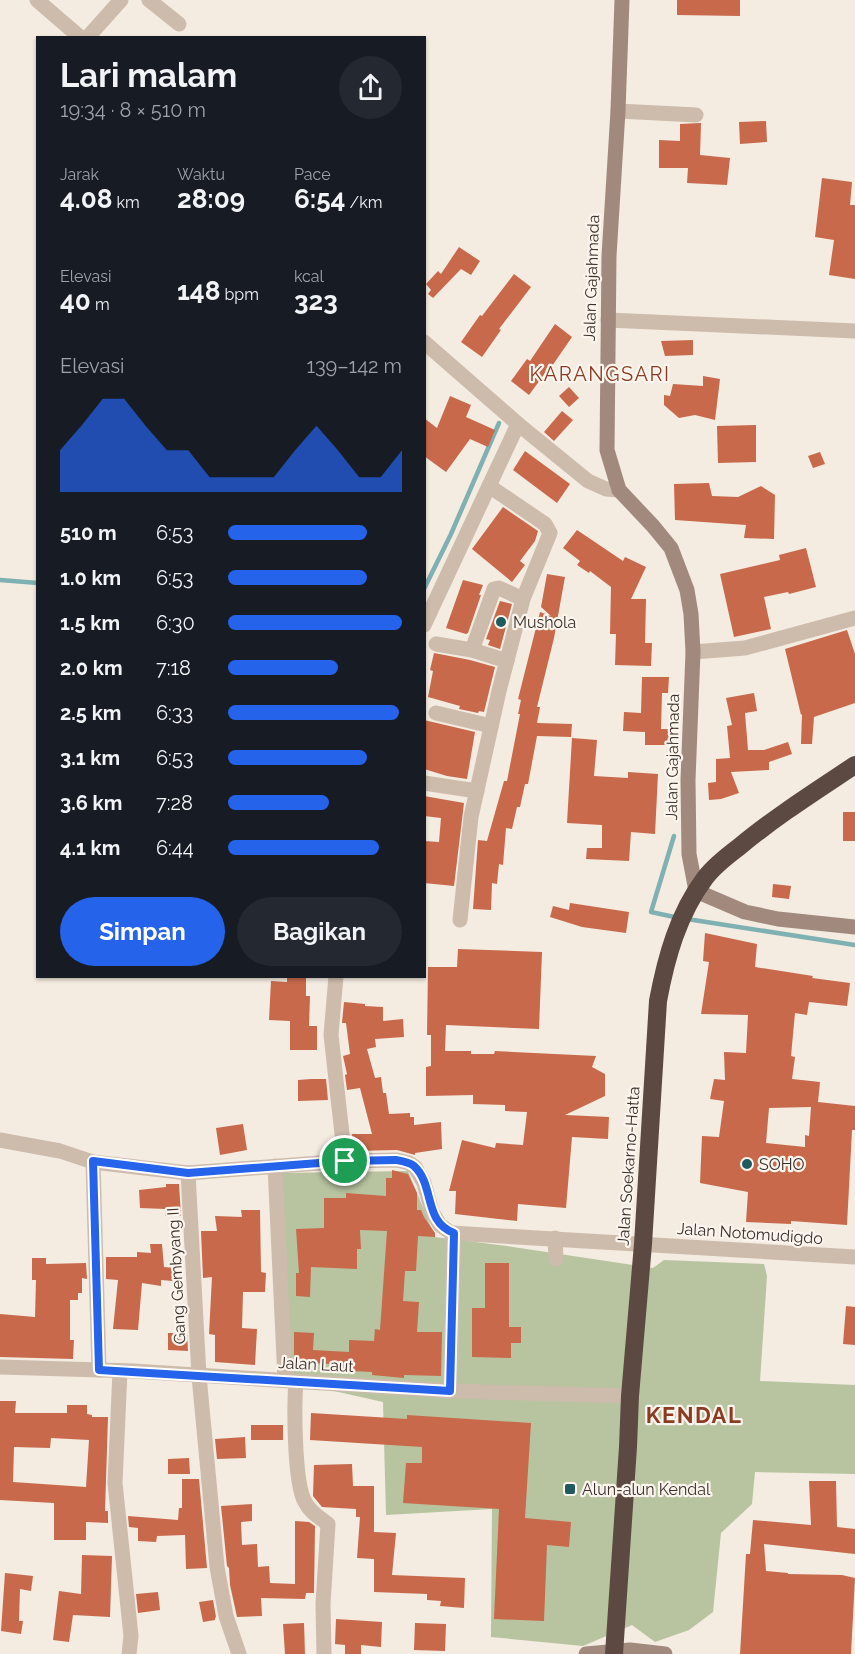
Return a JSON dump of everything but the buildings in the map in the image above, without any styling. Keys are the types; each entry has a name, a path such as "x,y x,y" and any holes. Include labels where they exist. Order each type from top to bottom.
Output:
{"highway":[{"name":"Jalan Soekarno-Hatta","path":"614,1652 658,1001 665,965 676,931 693,898 717,864 760,830 855,765"}],"street":[{"path":"37,0 79,36"},
{"path":"89,36 121,0"},
{"name":"Jalan Gajahmada","path":"622,0 609,256 607,450 619,490 670,548 687,590 693,652 688,810 693,898"},
{"path":"155,2 179,24"},
{"path":"618,111 696,115"},
{"path":"608,320 855,331"},
{"path":"426,344 588,481 606,489 619,490"},
{"path":"426,621 518,424"},
{"path":"460,920 471,817 491,726 523,599 550,533 545,524 489,486"},
{"path":"472,650 494,590 499,588 523,599"},
{"path":"693,652 745,648 855,618"},
{"path":"436,644 472,650 507,661"},
{"path":"436,713 491,726"},
{"path":"426,783 477,791"},
{"path":"693,898 726,904 778,919 855,927"},
{"path":"336,978 331,1035 345,1161"},
{"path":"0,1140 60,1151 93,1161 188,1173 345,1161 396,1160 409,1163 415,1167 424,1183 432,1212 440,1225 454,1233 450,1391"},
{"path":"93,1161 99,1370"},
{"path":"275,1166 290,1381 295,1401 301,1494 309,1509 328,1524 322,1604 324,1654"},
{"name":"Gang Gembyang II","path":"188,1173 199,1376 217,1568 226,1616 239,1654"},
{"name":"Jalan Notomudigdo","path":"454,1233 855,1257"},
{"path":"555,1238 556,1259"},
{"name":"Jalan Laut","path":"0,1367 120,1371 450,1391 630,1396"},
{"path":"120,1371 115,1483 131,1636 129,1654"},
{"path":"586,1654 639,1650 665,1654"}],"green space":[{"name":"Alun-alun Kendal","path":"408,1171 435,1237 653,1268 664,1260 764,1264 767,1276 760,1381 855,1385 855,1474 755,1472 752,1504 721,1533 713,1612 689,1630 655,1642 632,1625 583,1646 491,1637 492,1509 386,1515 383,1402 285,1380 282,1173"}],"waterway":[{"path":"426,585 451,534 499,423"},
{"path":"0,580 36,583"},
{"path":"674,836 651,912 679,918"},
{"path":"687,919 855,945"}],"place":[{"name":"Mushola","path":"501,622"},
{"name":"SOHO","path":"747,1164"},
{"name":"Alun-alun Kendal","path":"570,1489"}],"district":[{"name":"KARANGSARI","path":"600,374"},
{"name":"KENDAL","path":"694,1415"}],"route":[{"path":"396,1160 409,1163 415,1167 424,1183 432,1212 440,1225 454,1233 450,1391 99,1370 93,1161 188,1173 209,1173 345,1161 396,1160"}]}
